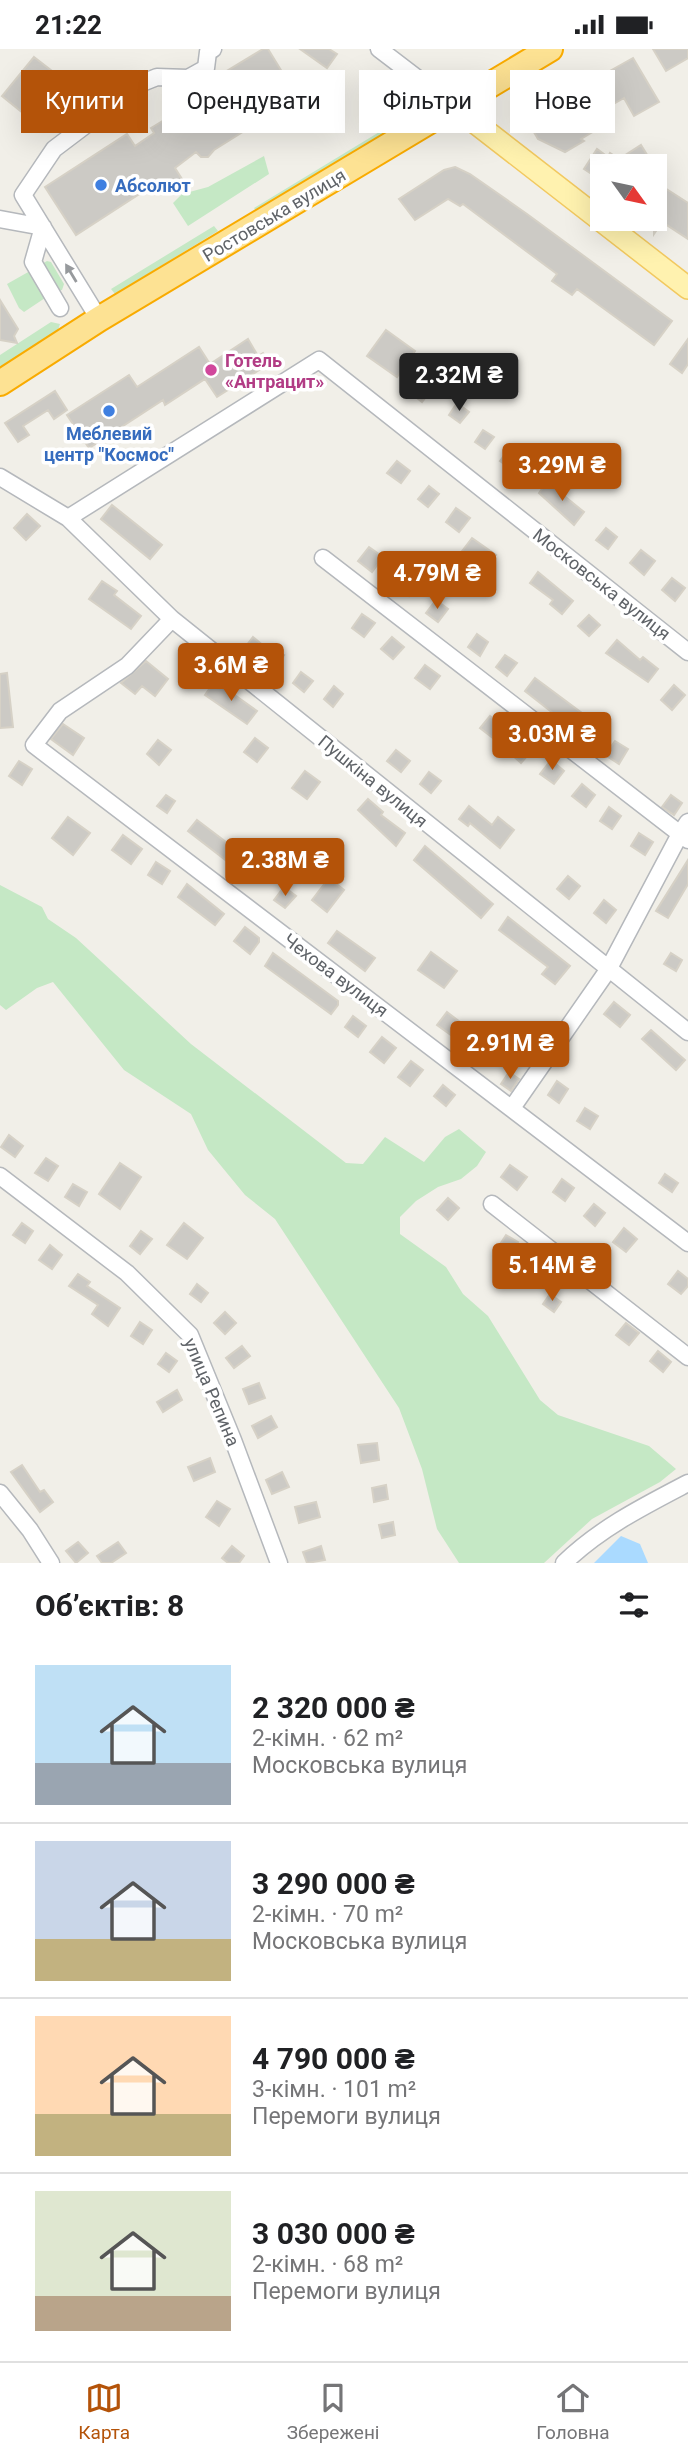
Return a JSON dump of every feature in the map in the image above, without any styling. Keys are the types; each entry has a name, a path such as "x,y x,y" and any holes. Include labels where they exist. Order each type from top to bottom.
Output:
{"highway":[{"name":"Ростовська вулиця","path":"496,82 550,49"},
{"name":"Ростовська вулиця","path":"0,383 99,319 411,133"}],"main road":[{"path":"488,133 688,288"}],"street":[{"path":"99,319 23,195 54,149 95,118 116,111 123,105 128,93 142,83 157,77 188,78 206,68 208,52 213,49"},
{"path":"379,49 407,70"},
{"path":"0,219 43,227"},
{"path":"43,227 33,262 60,308"},
{"name":"Московська вулиця","path":"68,518 320,360 688,652"},
{"name":"Пушкіна вулиця","path":"0,477 68,518 172,619 608,970 688,1031"},
{"path":"323,558 685,832 608,970 512,1108"},
{"name":"Чехова вулиця","path":"172,619 127,666 60,712 34,744 688,1243"},
{"name":"улица Репина","path":"0,1176 127,1273 190,1335 279,1563"},
{"path":"492,1204 688,1357"},
{"path":"564,1563 584,1543 624,1517 688,1482"},
{"path":"0,1493 30,1530 51,1563"}],"green space":[{"path":"378,133 393,133 259,214 254,208"},
{"path":"264,156 269,174 188,226 173,203 182,194 208,187"},
{"path":"214,226 218,231 115,294 111,289"},
{"path":"51,262 64,284 62,290 57,291 42,264"},
{"path":"30,271 45,298 24,312 19,308 7,284"},
{"path":"51,322 60,324 57,333 0,370 0,355"},
{"path":"0,885 42,907 48,919 76,938 191,1044 346,1163 363,1164 385,1137 424,1162 445,1137 459,1129 486,1152 477,1166 461,1179 438,1187 416,1201 400,1217 400,1234 446,1267 463,1294 488,1316 540,1400 558,1415 649,1446 676,1469 660,1482 592,1519 544,1563 459,1563 437,1529 422,1469 399,1408 275,1219 245,1195 208,1150 191,1114 124,1070 53,982 37,988 6,1010 0,1005"}],"water":[{"path":"621,1536 640,1544 648,1563 594,1563"}],"building":[{"name":"Абсолют","path":"263,49 268,49 281,70 228,70"},
{"path":"300,49 329,49 337,54 327,68"},
{"path":"653,49 688,49 688,58 666,71"},
{"path":"34,57 51,70 23,70"},
{"path":"633,58 659,102 634,116 624,98 615,103 615,70 612,70"},
{"path":"21,73 21,111 2,96"},
{"name":"Абсолют","path":"162,121 162,133 241,133 214,150 208,157 201,157 196,152 175,168 182,179 164,191 158,182 76,235 45,187 127,134 135,146 154,133 151,128"},
{"path":"534,133 591,133 581,139 584,141 565,152 538,139"},
{"path":"641,145 647,154 627,154"},
{"path":"590,160 590,173 584,169"},
{"path":"455,167 470,174 527,214 672,321 654,345 577,289 572,295 552,281 557,274 463,204 460,206 448,199 415,220 399,199 444,170"},
{"path":"667,189 688,203 688,239 667,225"},
{"path":"0,300 18,329 14,336 17,343 0,340"},
{"path":"386,330 415,351 397,377 367,356"},
{"path":"248,339 258,356 263,353 270,363 217,397 205,379 165,405 163,400 89,448 67,415 129,375 137,387 199,347 210,364"},
{"path":"688,339 688,364 682,373 670,364"},
{"path":"420,380 432,389 422,402 411,393"},
{"path":"55,391 67,410 54,419 48,410 23,426 29,435 18,442 5,423"},
{"path":"457,403 469,412 460,423 449,415"},
{"path":"483,430 494,437 485,449 475,442"},
{"path":"510,448 522,457 513,470 500,461"},
{"path":"397,461 410,471 401,483 387,473"},
{"path":"547,482 584,512 574,525 539,493"},
{"path":"429,486 439,494 428,507 418,499"},
{"path":"112,505 162,545 150,559 101,519"},
{"path":"456,508 470,518 459,532 446,522"},
{"path":"27,514 40,526 26,540 14,528"},
{"path":"606,528 617,537 608,549 596,540"},
{"path":"472,538 496,555 477,580 453,563"},
{"path":"369,547 383,557 372,572 358,561"},
{"path":"641,550 655,561 644,575 630,563"},
{"path":"404,572 419,583 409,596 394,585"},
{"path":"538,572 573,601 562,614 550,604 553,600 530,583"},
{"path":"672,578 685,588 675,601 662,590"},
{"path":"102,581 117,591 114,595 141,616 131,629 89,599"},
{"path":"436,600 448,609 438,622 426,613"},
{"path":"362,614 375,623 364,637 352,628"},
{"path":"589,615 600,625 589,636 578,626"},
{"path":"477,634 488,642 480,656 468,647"},
{"path":"253,637 271,652 273,648 284,655 275,669 243,650"},
{"path":"392,637 404,647 393,659 381,649"},
{"path":"617,640 640,660 643,657 658,669 648,682 606,653"},
{"path":"505,655 517,663 507,676 496,667"},
{"path":"146,661 168,679 155,696 142,686 135,694 121,683"},
{"path":"425,665 440,676 430,689 415,678"},
{"path":"301,672 313,681 304,692 293,683"},
{"path":"7,673 13,727 0,728 0,674"},
{"path":"535,678 602,728 592,740 566,718 563,721 525,691"},
{"path":"215,681 257,711 247,724 205,695"},
{"path":"674,685 685,695 672,710 661,700"},
{"path":"334,686 343,694 333,707 324,699"},
{"path":"490,716 502,726 493,738 480,728"},
{"path":"63,724 84,738 73,755 51,739"},
{"path":"255,738 268,748 257,762 244,752"},
{"path":"158,740 171,750 159,765 147,754"},
{"path":"523,740 534,748 521,763 511,754"},
{"path":"615,741 628,749 619,764 605,755"},
{"path":"396,750 410,761 401,772 387,761"},
{"path":"551,760 564,771 554,784 540,774"},
{"path":"19,761 32,769 22,785 9,776"},
{"path":"305,771 320,782 307,799 292,788"},
{"path":"429,772 441,781 431,793 420,784"},
{"path":"582,784 595,795 586,807 572,796"},
{"path":"166,795 175,801 167,813 157,806"},
{"path":"671,795 682,803 674,815 662,807"},
{"path":"368,799 383,812 381,815 405,833 396,846 358,810"},
{"path":"469,806 492,825 498,817 514,830 500,848 470,823 468,826 459,819"},
{"path":"609,807 621,816 612,829 600,821"},
{"path":"68,817 90,833 73,855 52,838"},
{"path":"197,820 263,870 254,882 188,831"},
{"path":"639,833 653,842 645,855 631,846"},
{"path":"123,835 142,849 131,864 112,850"},
{"path":"425,846 493,904 481,918 414,860"},
{"path":"688,860 688,884 668,918 656,911"},
{"path":"156,862 170,871 162,884 148,875"},
{"path":"568,876 580,886 569,899 557,889"},
{"path":"329,878 344,890 327,912 312,900"},
{"path":"187,884 224,914 215,925 178,897"},
{"path":"284,887 296,896 285,908 274,900"},
{"path":"604,900 616,910 606,923 594,913"},
{"path":"508,917 570,966 555,984 542,974 548,967 499,930"},
{"path":"245,927 259,938 250,954 234,941"},
{"path":"337,931 375,958 365,971 328,943"},
{"path":"431,952 457,971 444,988 418,970"},
{"path":"273,953 338,1001 331,1014 265,966"},
{"path":"671,953 682,960 676,971 664,964"},
{"path":"614,1002 630,1015 620,1027 604,1014"},
{"path":"447,1012 460,1022 451,1035 437,1025"},
{"path":"353,1016 366,1026 358,1037 345,1027"},
{"path":"651,1030 685,1060 676,1070 642,1039"},
{"path":"478,1035 492,1047 482,1059 468,1047"},
{"path":"382,1037 396,1048 384,1063 370,1052"},
{"path":"411,1061 423,1070 410,1086 398,1077"},
{"path":"509,1072 519,1079 511,1091 501,1084"},
{"path":"557,1081 568,1089 559,1103 548,1095"},
{"path":"443,1085 455,1095 446,1106 434,1096"},
{"path":"585,1108 598,1116 590,1129 577,1121"},
{"path":"9,1135 23,1146 15,1157 1,1147"},
{"path":"46,1158 58,1166 48,1181 35,1173"},
{"path":"120,1163 141,1177 120,1209 99,1194"},
{"path":"510,1165 527,1177 517,1190 501,1177"},
{"path":"665,1174 678,1183 672,1192 659,1183"},
{"path":"562,1179 574,1188 565,1201 553,1192"},
{"path":"73,1184 87,1192 79,1206 65,1197"},
{"path":"448,1198 459,1208 448,1220 437,1210"},
{"path":"594,1204 605,1213 595,1226 584,1216"},
{"path":"22,1223 33,1231 25,1243 13,1235"},
{"path":"184,1223 203,1238 187,1259 167,1245"},
{"path":"624,1228 637,1239 626,1252 613,1242"},
{"path":"141,1231 152,1239 140,1254 130,1246"},
{"path":"506,1235 518,1242 511,1253 499,1246"},
{"path":"50,1245 62,1255 52,1269 39,1260"},
{"path":"535,1257 546,1265 538,1277 526,1269"},
{"path":"678,1271 688,1279 688,1286 681,1294 668,1284"},
{"path":"78,1274 90,1282 87,1286 120,1308 108,1326 92,1314 98,1305 69,1286"},
{"path":"197,1284 208,1293 201,1302 190,1294"},
{"path":"550,1294 561,1302 554,1312 543,1304"},
{"path":"225,1312 236,1323 225,1334 214,1323"},
{"path":"140,1322 152,1330 143,1344 131,1336"},
{"path":"626,1323 639,1333 629,1345 616,1335"},
{"path":"242,1346 250,1356 234,1368 226,1358"},
{"path":"658,1351 671,1362 663,1372 650,1361"},
{"path":"166,1353 177,1361 169,1372 158,1364"},
{"path":"259,1383 265,1398 249,1404 243,1389"},
{"path":"177,1390 182,1400 163,1412 157,1402"},
{"path":"271,1416 277,1427 258,1438 252,1426"},
{"path":"377,1443 379,1460 361,1463 358,1445"},
{"path":"210,1458 215,1472 194,1481 188,1467"},
{"path":"22,1465 40,1492 44,1490 53,1502 40,1512 11,1472"},
{"path":"282,1472 289,1487 272,1494 266,1480"},
{"path":"386,1485 388,1499 374,1502 372,1488"},
{"path":"217,1501 230,1509 219,1526 206,1517"},
{"path":"316,1502 320,1517 299,1523 295,1507"},
{"path":"393,1522 395,1535 382,1538 379,1525"},
{"path":"78,1542 88,1553 76,1563 66,1551"},
{"path":"118,1542 126,1553 111,1563 102,1563 97,1556"},
{"path":"232,1546 244,1556 239,1563 228,1563 222,1558"},
{"path":"321,1546 325,1560 307,1563 303,1552"}],"place":[{"name":"Абсолют","path":"101,185"},
{"name":"Готель «Антрацит»","path":"211,370"},
{"name":"Меблевий центр \"Космос\"","path":"109,411"}]}
